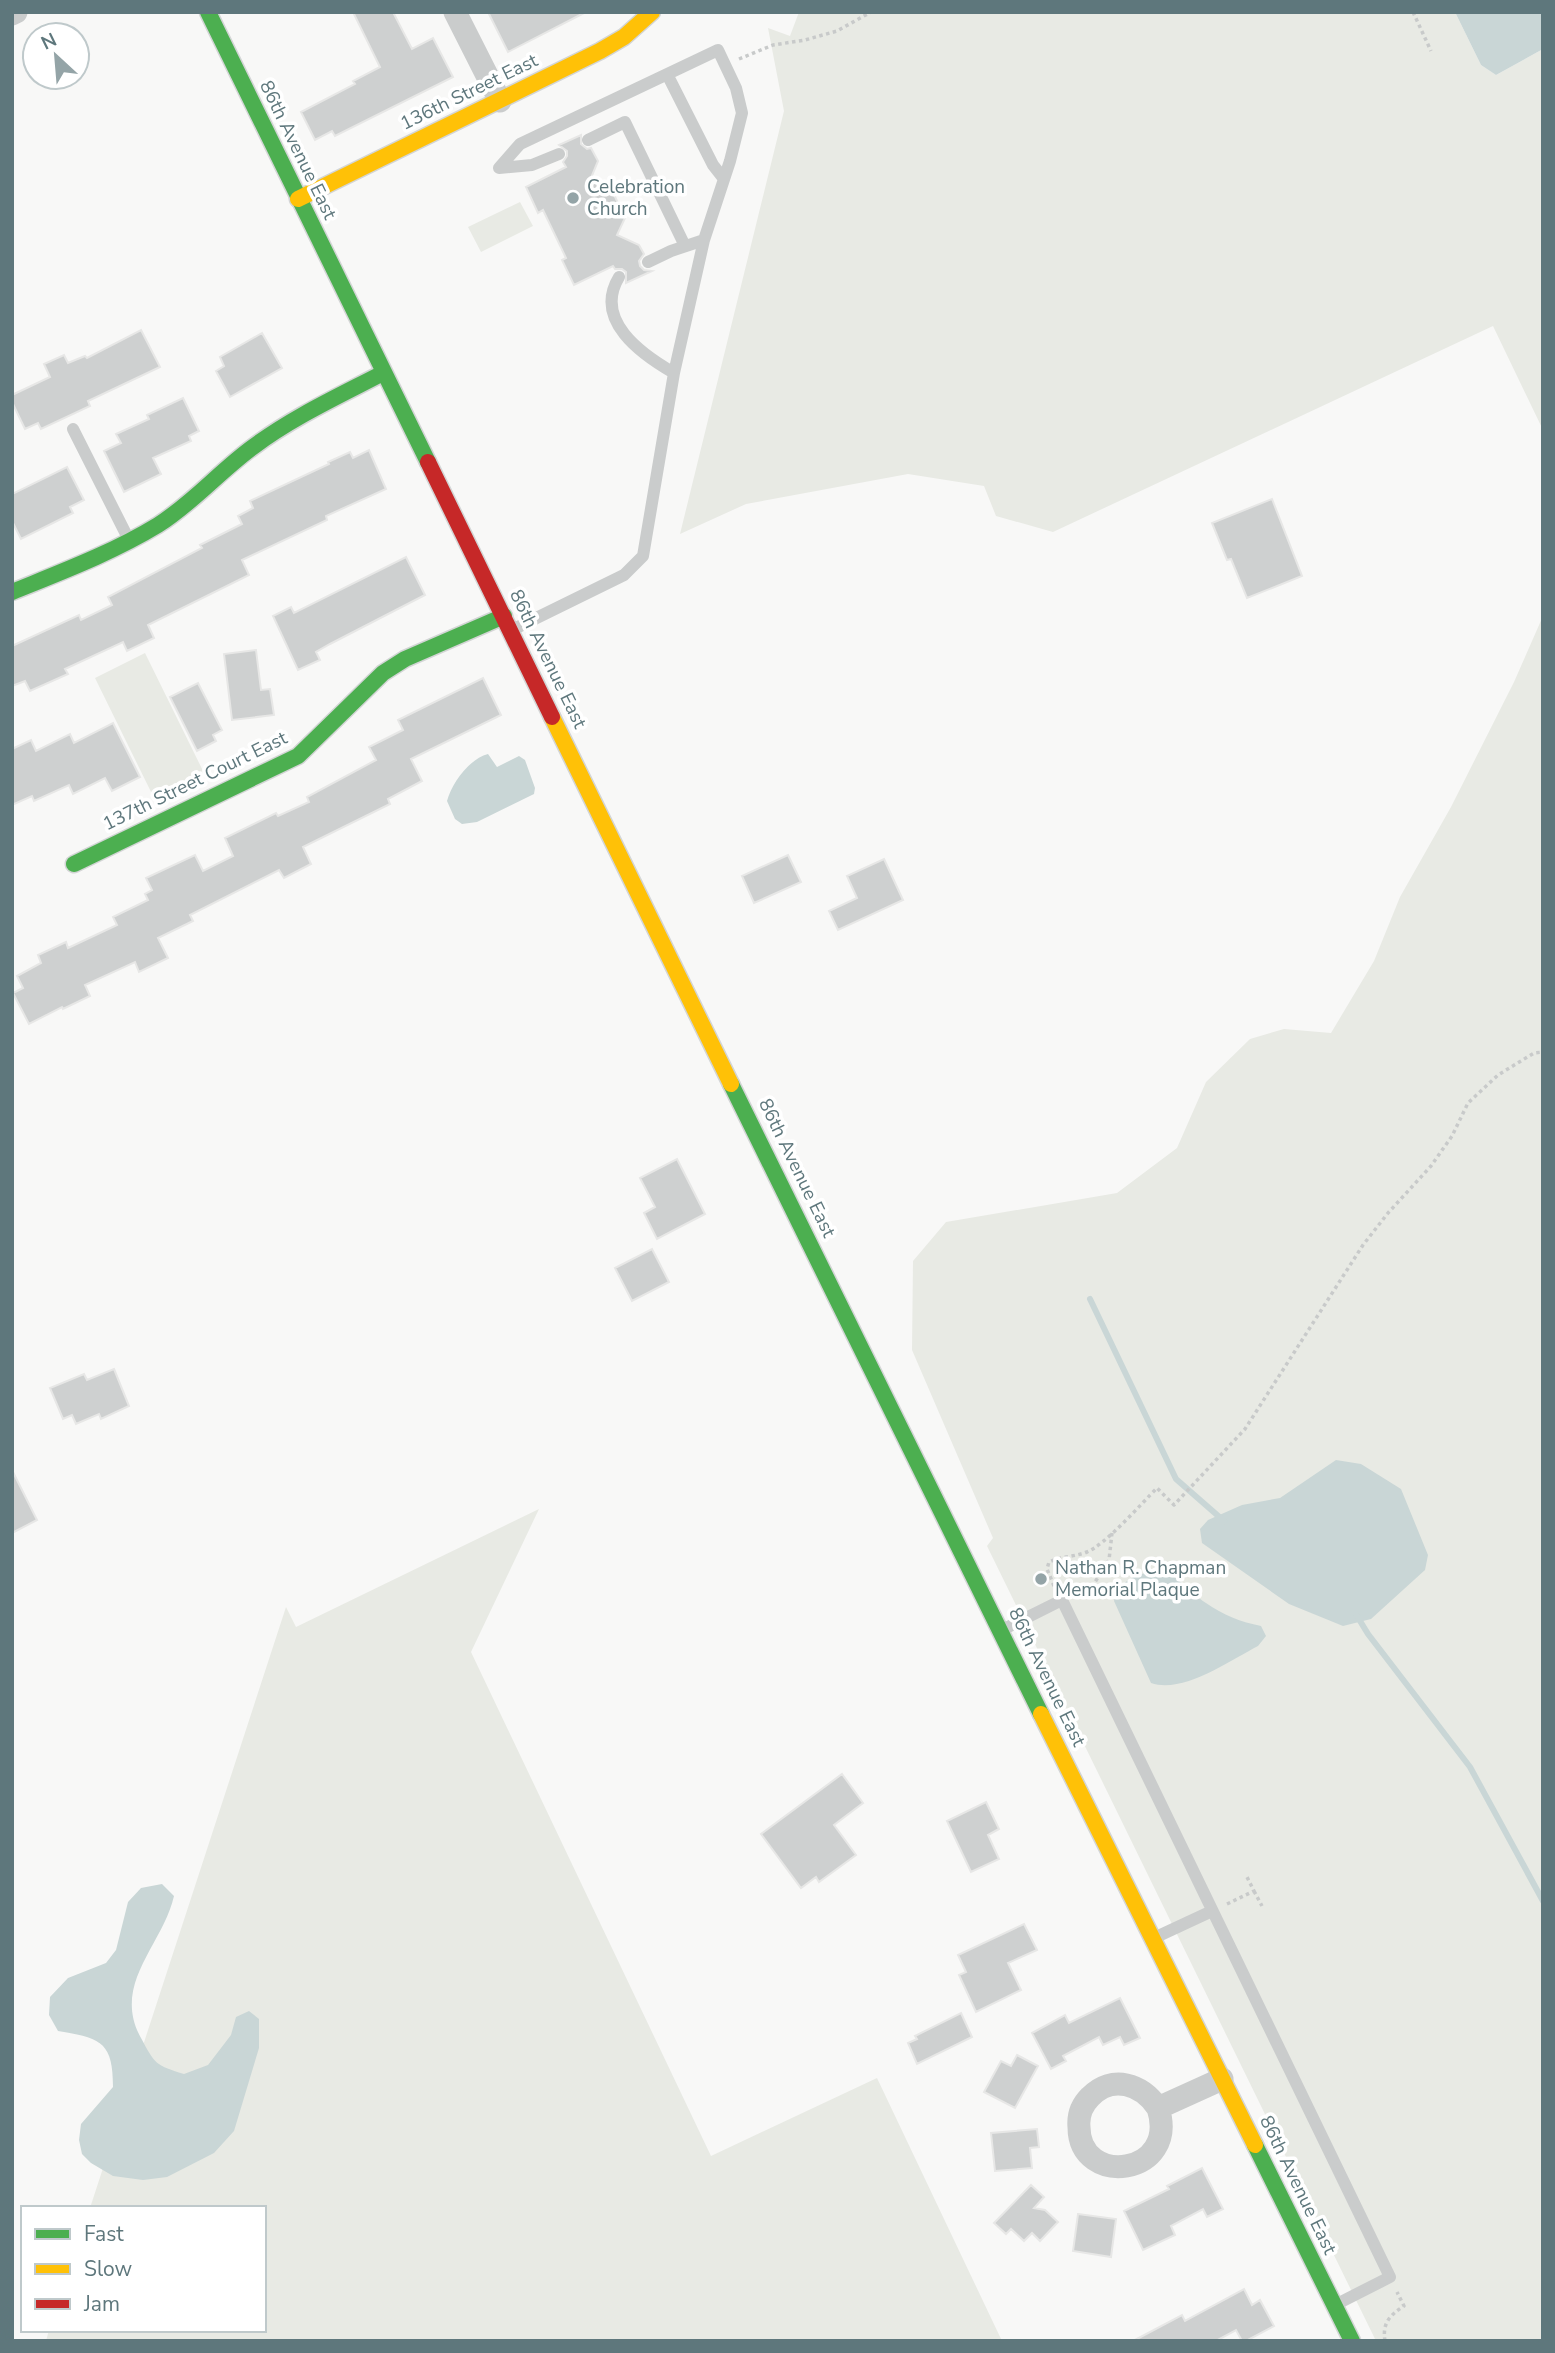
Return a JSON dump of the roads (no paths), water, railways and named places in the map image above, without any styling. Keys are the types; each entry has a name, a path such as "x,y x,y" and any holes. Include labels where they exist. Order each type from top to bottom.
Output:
{"street":[{"name":"86th Avenue East","path":"208,12 1351,2341"},
{"path":"455,12 499,100"},
{"name":"136th Street East","path":"298,199 600,51 624,37 652,12"},
{"path":"12,592 70,569 129,540 180,510 239,456 268,436 383,373"},
{"name":"137th Street Court East","path":"74,864 298,756 383,673 405,659 508,623"},
{"path":"1158,2108 1222,2079"}],"lane":[{"path":"508,623 624,575 643,556 674,373 704,240 742,113 736,88 718,50 520,144 499,168 532,165 559,154"},
{"path":"667,74 713,165 724,179"},
{"path":"615,99 685,246"},
{"path":"587,140 625,122"},
{"path":"648,262 704,240"},
{"path":"619,277 610,301 624,335 637,350 674,373"},
{"path":"73,429 129,540"},
{"path":"1000,1630 1062,1600 1390,2277 1335,2305"},
{"path":"1153,1939 1212,1910"}],"waterway":[{"path":"1090,1299 1176,1479 1224,1521"},
{"path":"1357,1616 1470,1767 1543,1901"}],"place":[{"name":"Celebration Church","path":"573,198"},
{"name":"Nathan R. Chapman Memorial Plaque","path":"1041,1579"}]}
